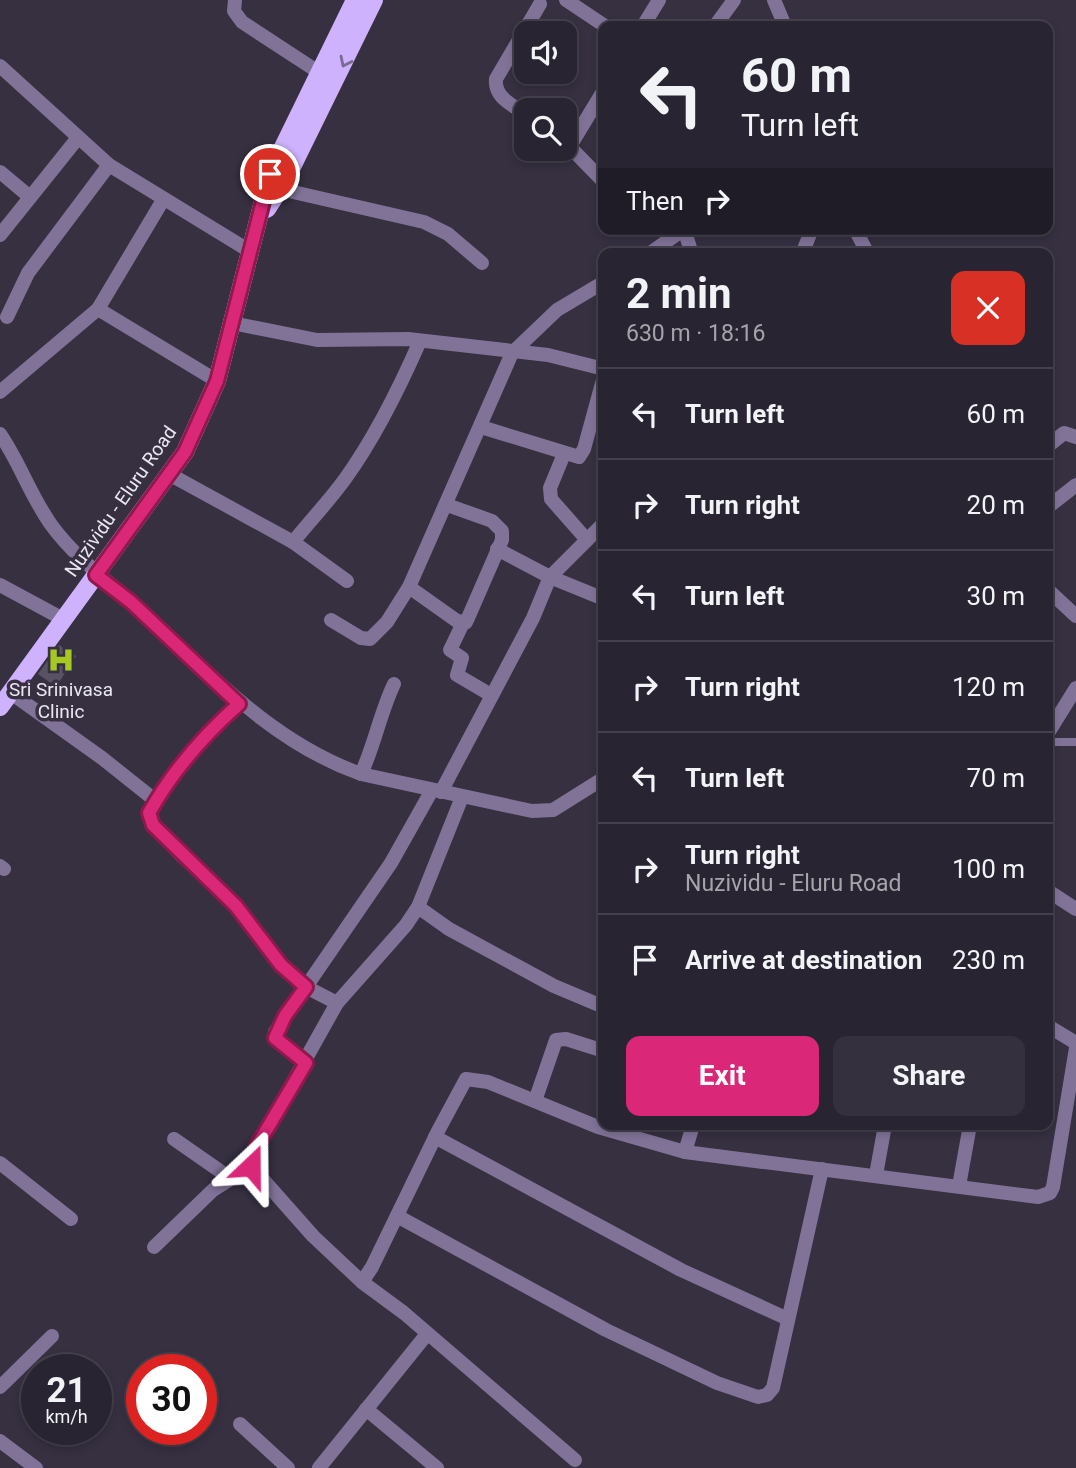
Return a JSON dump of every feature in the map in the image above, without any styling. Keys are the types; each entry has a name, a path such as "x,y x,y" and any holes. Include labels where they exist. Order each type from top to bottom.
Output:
{"main road":[{"name":"Nuzividu - Eluru Road","path":"5,700 185,452 217,381 248,250 259,220 270,174 355,0"},
{"name":"Nuzividu - Eluru Road","path":"259,220 280,189 374,0"}],"street":[{"path":"235,0 234,11 242,22 320,73"},
{"path":"566,0 598,21"},
{"path":"646,21 659,0"},
{"path":"719,21 734,0"},
{"path":"774,0 783,21"},
{"path":"514,106 496,91 496,79 538,1"},
{"path":"0,66 77,139 109,165 248,250"},
{"path":"577,130 598,99"},
{"path":"0,235 77,139"},
{"path":"577,154 598,176"},
{"path":"7,317 29,274 109,165"},
{"path":"0,173 30,197"},
{"path":"280,189 424,222 448,234 482,262"},
{"path":"0,392 98,309 163,200"},
{"path":"657,248 676,235"},
{"path":"331,620 361,638 370,639 387,622 409,587 512,353 557,310 598,286"},
{"path":"98,309 217,381"},
{"path":"232,323 317,340 420,341 548,355 598,368"},
{"path":"293,542 344,481 372,438 391,406 420,341"},
{"path":"481,427 575,458 582,456 598,398"},
{"path":"0,434 39,506 96,575 131,602 239,704 332,762 361,774 532,811 553,810 598,782"},
{"path":"1053,444 1070,435"},
{"path":"564,454 550,488 551,499 587,540"},
{"path":"169,474 293,542 346,582"},
{"path":"1053,504 1076,485"},
{"path":"447,505 499,526 502,540 468,618 463,622 450,650 462,659 457,675 491,695"},
{"path":"306,1063 275,1038 285,1016 391,863 437,791 533,618 550,577 598,529"},
{"path":"497,549 550,577 598,597"},
{"path":"0,585 62,620"},
{"path":"409,587 463,622"},
{"path":"1053,595 1076,616"},
{"path":"361,774 377,734 382,708 394,684"},
{"path":"1053,725 1076,688"},
{"path":"5,700 102,758 156,801"},
{"path":"239,704 201,739 149,813 153,825 236,906 281,965 306,987 337,1003"},
{"path":"154,1247 213,1190 251,1166 257,1146 306,1063 337,1003 418,907 462,797"},
{"path":"1053,894 1076,909"},
{"path":"418,907 449,929 554,986 598,1004"},
{"path":"610,1130 685,1153 876,1175 1038,1198 1050,1193 1076,1046 1053,1030"},
{"path":"535,1101 556,1040 566,1039 598,1049"},
{"path":"362,1282 466,1079 488,1082 598,1126"},
{"path":"685,1153 692,1130"},
{"path":"876,1175 885,1130"},
{"path":"959,1186 969,1130"},
{"path":"435,1137 616,1237 788,1319"},
{"path":"174,1139 230,1178"},
{"path":"0,1163 71,1219"},
{"path":"251,1166 313,1236 362,1282 575,1460"},
{"path":"397,1216 606,1329 717,1383 758,1397 767,1395 773,1388 822,1169"},
{"path":"319,1468 427,1334"},
{"path":"0,1387 52,1336"},
{"path":"366,1409 437,1468"},
{"path":"240,1424 288,1468"},
{"path":"0,1441 36,1468"}],"lane":[{"path":"1053,742 1076,742"}],"building":[{"path":"59,645 76,656 56,687 38,674"}],"place":[{"name":"Sri Srinivasa Clinic","path":"61,660"}],"route":[{"path":"251,1166 257,1146 306,1063 275,1038 275,1032 306,987 281,965 236,906 153,825 149,813 172,775 201,739 239,704 131,602 96,575 185,452 217,381 248,250 259,220 270,174"}]}
